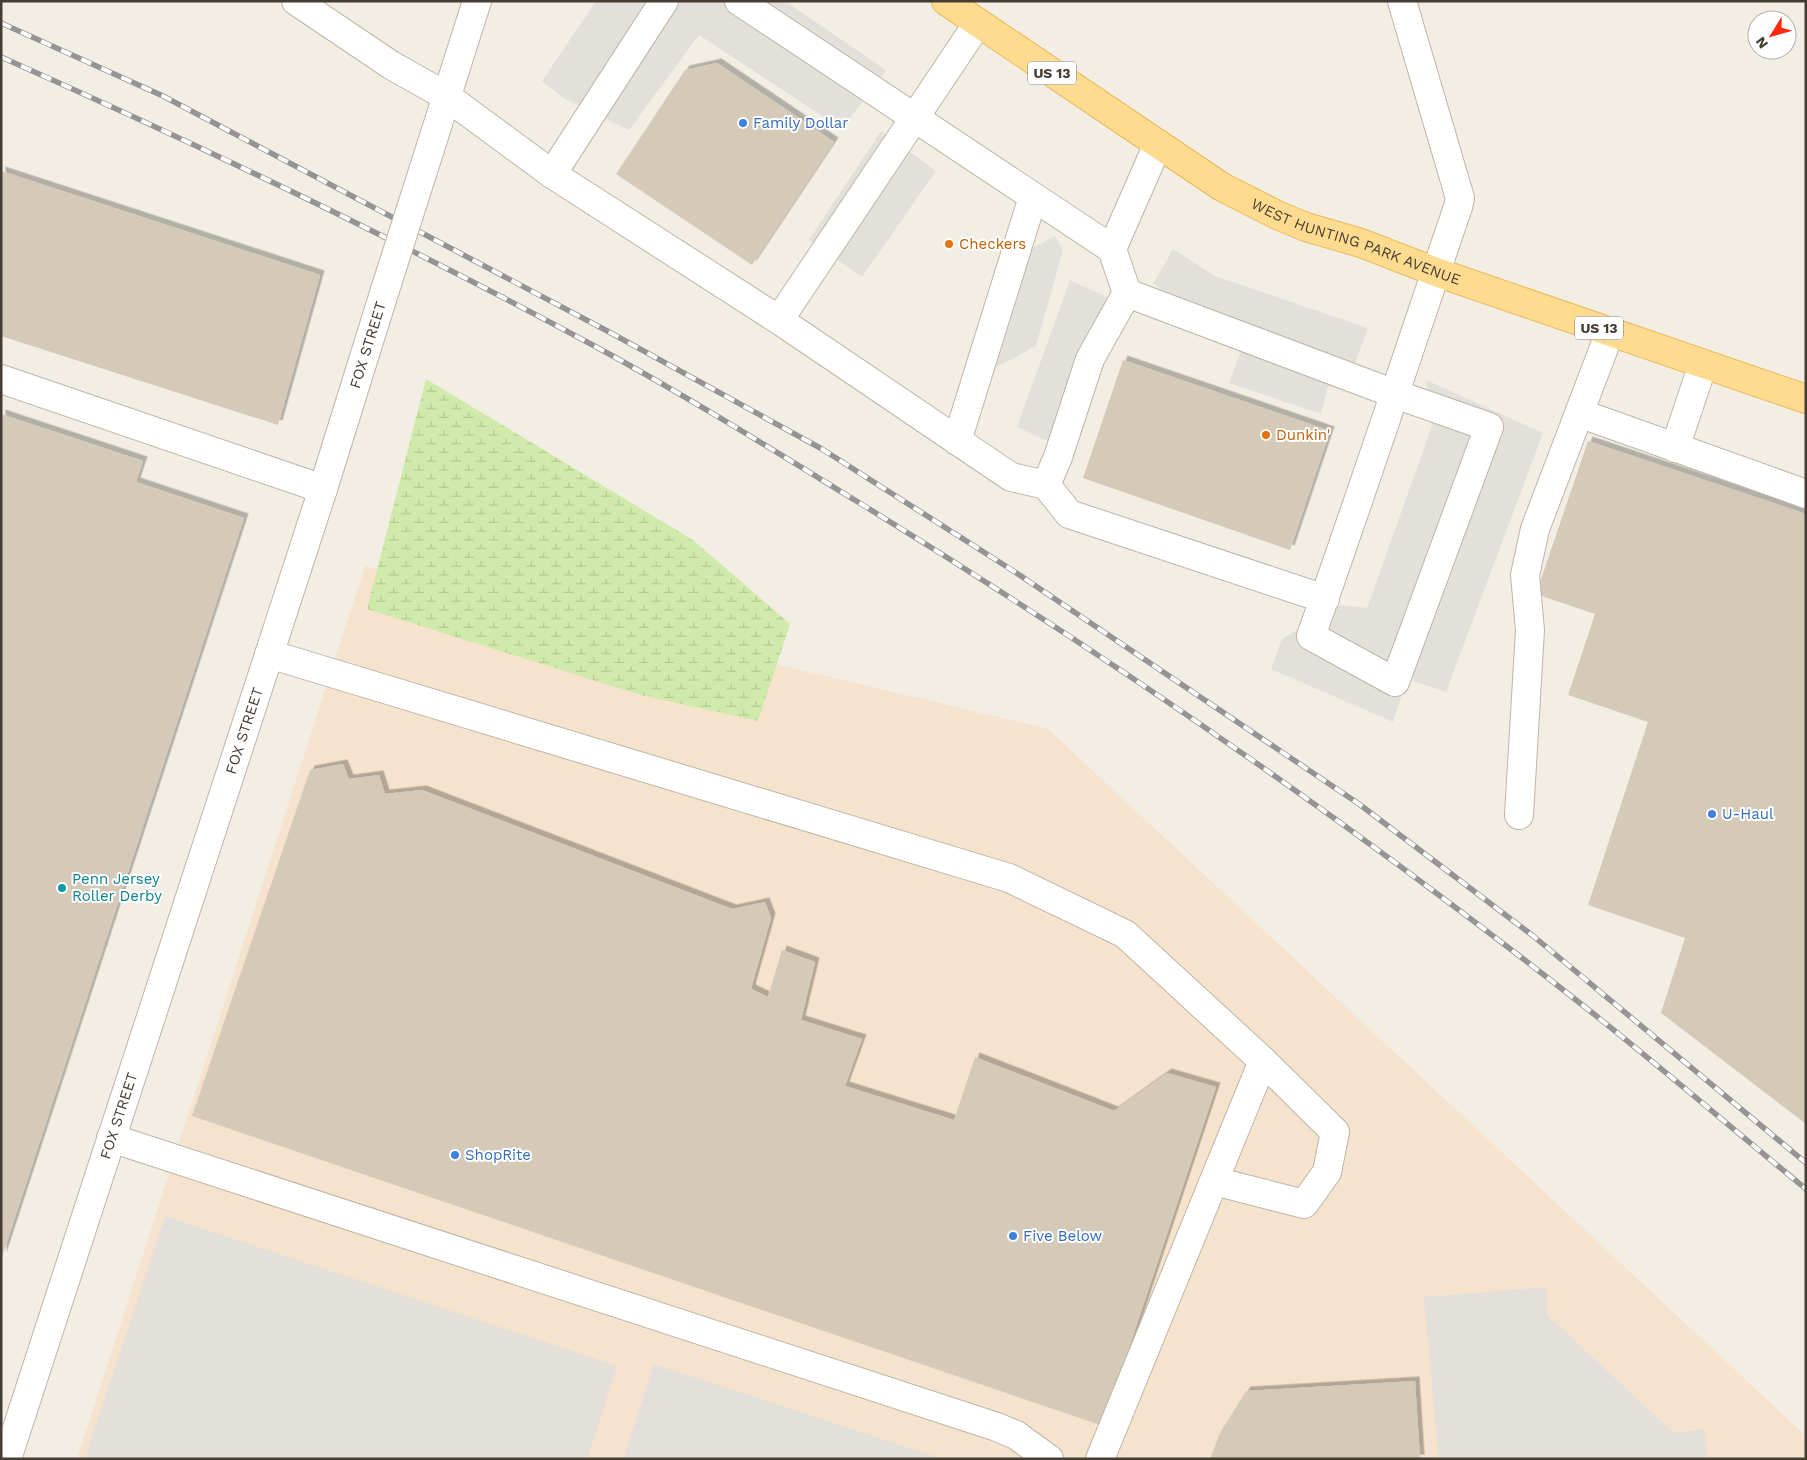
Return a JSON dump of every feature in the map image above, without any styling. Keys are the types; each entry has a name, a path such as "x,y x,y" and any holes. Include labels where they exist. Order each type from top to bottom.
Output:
{"main road":[{"name":"WEST HUNTING PARK AVENUE","path":"946,1 1222,187 1277,215 1436,272 1806,399"}],"street":[{"path":"296,1 391,64 446,96 552,174 779,320 1010,477 1046,486 1069,514 1325,599"},
{"name":"FOX STREET","path":"7,1459 323,489 477,1"},
{"path":"552,174 664,1"},
{"path":"739,1 1112,249 1127,293 1090,359 1058,457 1046,486"},
{"path":"1127,293 1395,394 1489,427 1395,682 1311,636 1325,599 1395,394 1458,207 1459,189 1402,1"},
{"path":"779,320 978,23"},
{"path":"1112,249 1158,144"},
{"path":"957,441 1033,197"},
{"path":"1519,815 1530,630 1525,575 1535,529 1610,332"},
{"path":"1674,448 1703,364"},
{"path":"1,379 323,489"},
{"path":"1579,413 1806,494"},
{"path":"269,654 1009,878 1125,934 1263,1061 1335,1132 1327,1172 1304,1204 1214,1181"},
{"path":"1100,1459 1263,1061"},
{"path":"111,1138 997,1427 1016,1435 1049,1459"}],"shaded area":[{"path":"596,1 785,1 886,70 842,129 699,35 629,130 563,98 542,81"},
{"path":"881,131 936,171 862,277 809,240"},
{"path":"1055,236 1063,250 1036,346 993,369 1015,257"},
{"path":"1173,249 1215,276 1368,328 1345,391 1328,386 1321,414 1229,383 1244,343 1153,284"},
{"path":"1070,280 1120,303 1061,447 1017,427"},
{"path":"1426,380 1543,433 1446,692 1407,679 1393,722 1271,669 1282,639 1341,605 1367,608 1434,420"},
{"path":"365,566 1048,729 1806,1436 1806,1459 77,1459"},
{"path":"165,1216 617,1366 587,1459 85,1459"},
{"path":"1546,1287 1547,1315 1674,1433 1704,1429 1707,1459 1439,1459 1424,1297"},
{"path":"654,1364 943,1459 623,1459"}],"green space":[{"path":"426,379 693,540 790,624 758,721 641,695 367,609"}],"building":[{"path":"717,63 834,142 752,265 616,174 685,70"},
{"path":"1,171 320,275 278,425 1,336"},
{"path":"1123,360 1330,431 1290,550 1083,478"},
{"name":"Penn Jersey Roller Derby","path":"1,414 143,461 136,482 244,518 2,1257"},
{"name":"U-Haul","path":"1588,441 1806,514 1806,1124 1661,1013 1685,938 1588,905 1648,722 1568,695 1595,614 1536,594"},
{"path":"343,764 349,779 379,775 385,794 422,790 732,909 765,902 771,918 751,989 768,997 782,950 815,962 801,1020 862,1039 845,1086 954,1120 975,1057 1114,1111 1167,1073 1216,1087 1103,1426 192,1116 310,770"},
{"path":"1415,1381 1420,1459 1210,1459 1220,1433 1246,1391"}],"railway":[{"path":"1,23 163,96 611,333 822,449 1015,572 1359,804 1532,935 1806,1163"},
{"path":"1,57 303,197 452,271 600,349 762,443 953,561 1140,683 1323,810 1413,876 1590,1011 1806,1189"}],"place":[{"name":"Family Dollar","path":"743,123"},
{"name":"Checkers","path":"949,244"},
{"name":"Dunkin'","path":"1266,435"},
{"name":"U-Haul","path":"1712,814"},
{"name":"Penn Jersey Roller Derby","path":"62,888"},
{"name":"ShopRite","path":"455,1155"},
{"name":"Five Below","path":"1013,1236"}]}
